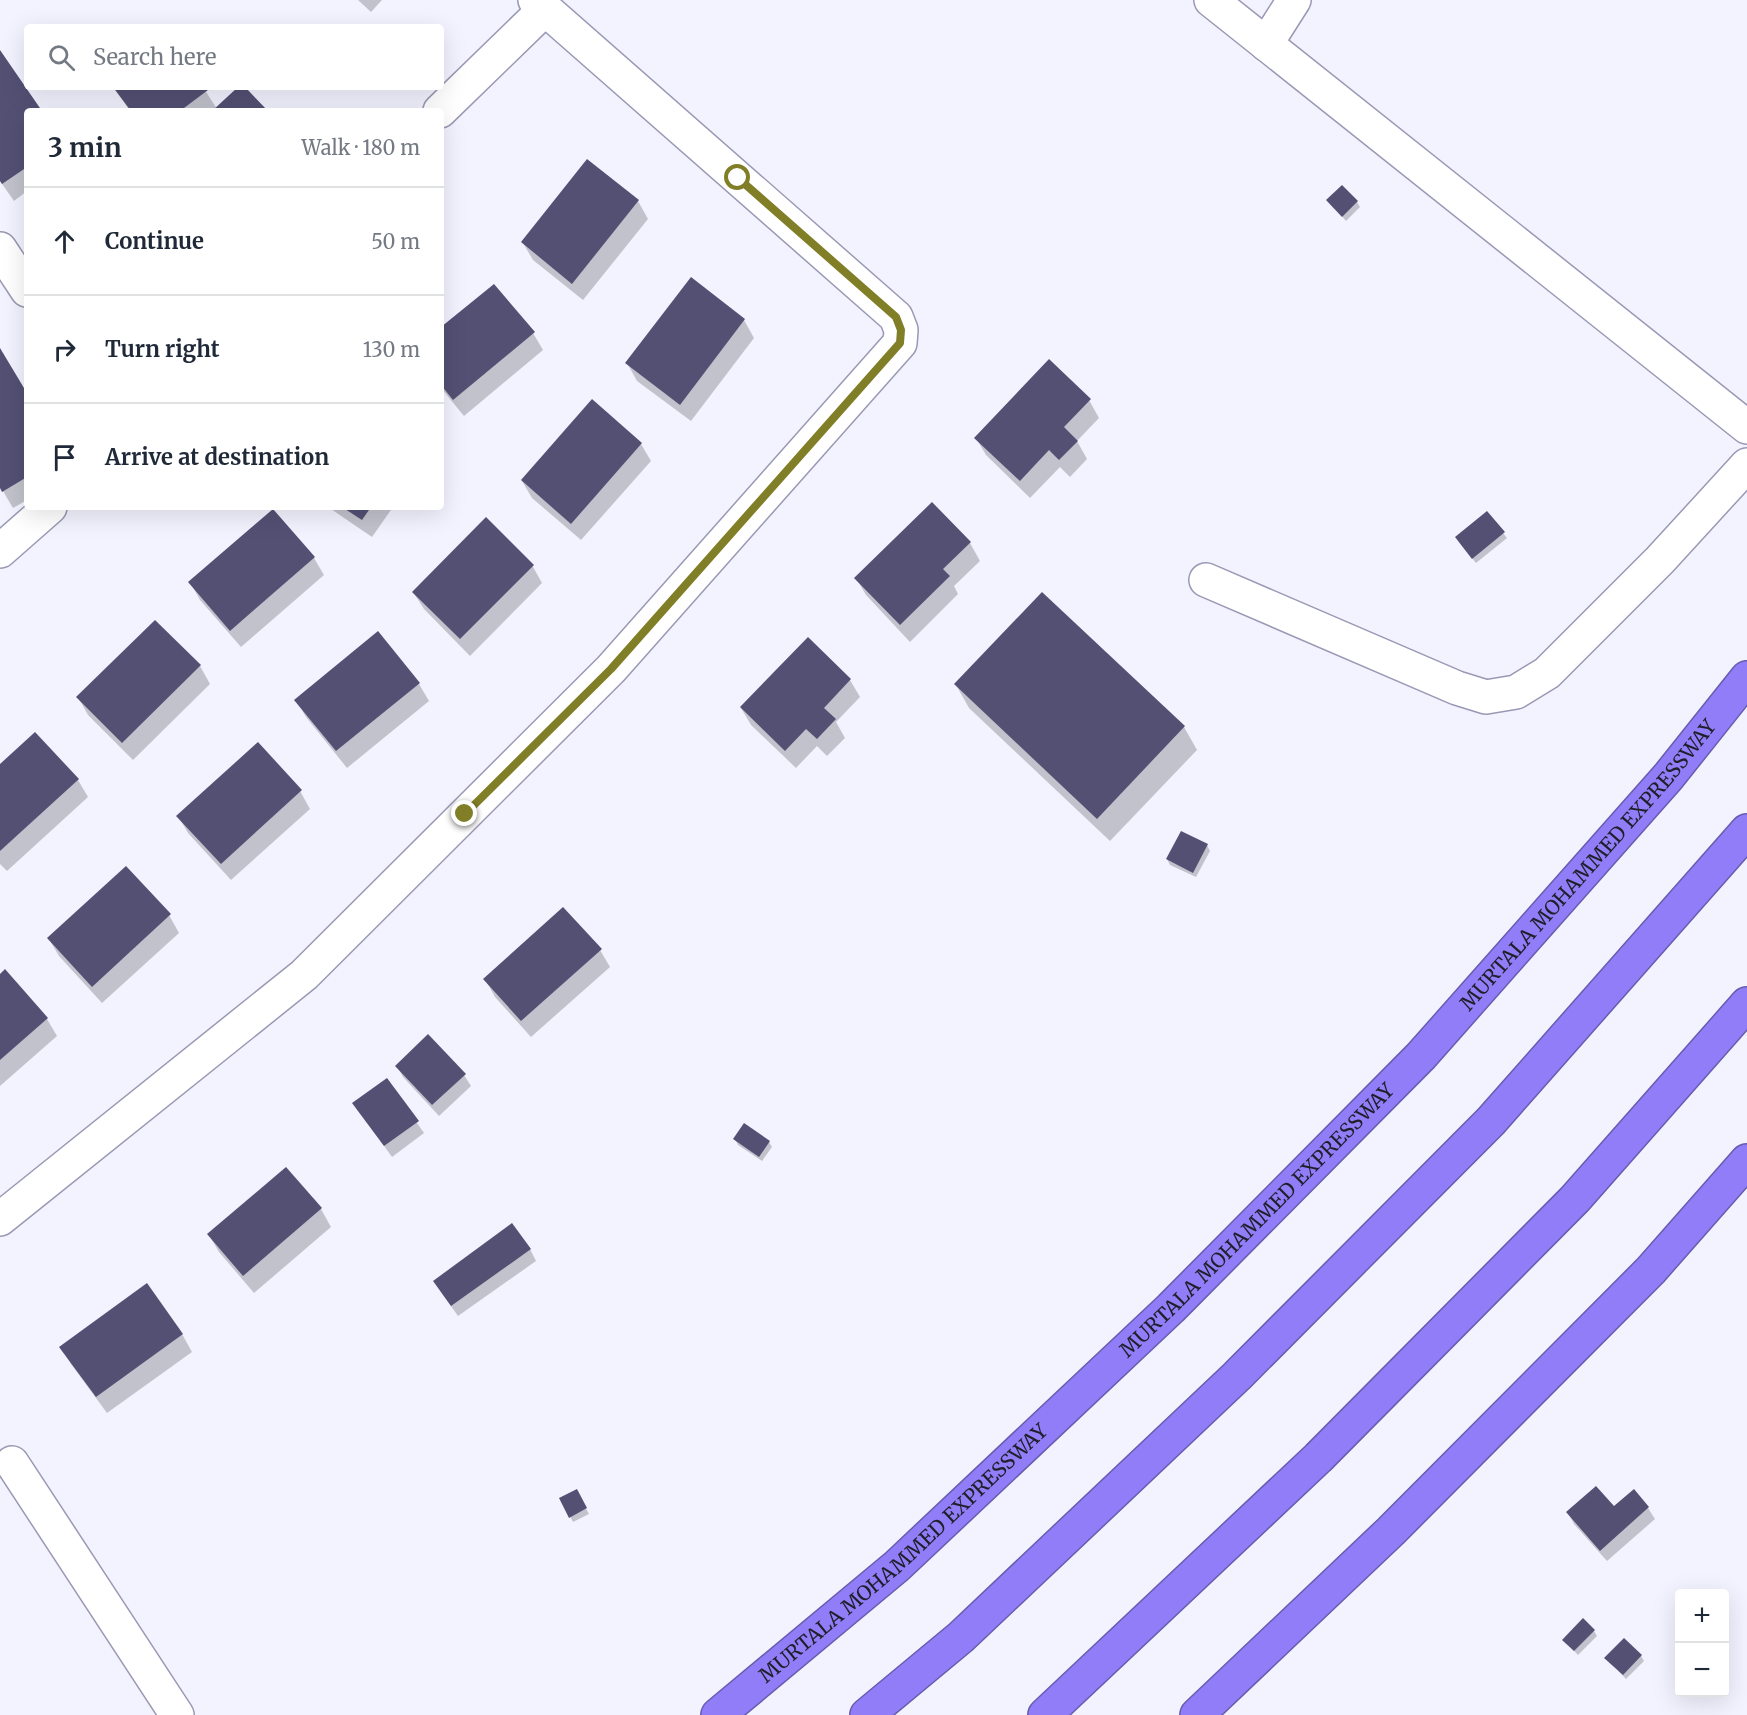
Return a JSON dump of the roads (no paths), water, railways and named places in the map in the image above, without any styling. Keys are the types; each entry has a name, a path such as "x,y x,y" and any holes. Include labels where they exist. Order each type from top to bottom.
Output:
{"highway":[{"name":"MURTALA MOHAMMED EXPRESSWAY","path":"718,1715 897,1566 1171,1308 1404,1073 1668,777 1747,678"},
{"path":"867,1715 961,1637 1246,1368 1491,1121 1747,831"},
{"path":"1045,1715 1318,1458 1575,1199 1747,1004"},
{"path":"1197,1715 1390,1531 1651,1270 1747,1161"}],"street":[{"path":"1211,0 1747,427"},
{"path":"1266,44 1294,0"},
{"path":"0,1219 304,975 611,669 900,343 901,330 896,317 540,4 443,108"},
{"path":"0,249 24,285"},
{"path":"1206,580 1457,688 1486,697 1516,692 1547,673 1660,560 1747,465"},
{"path":"0,551 47,510"},
{"path":"12,1463 177,1715"}]}
